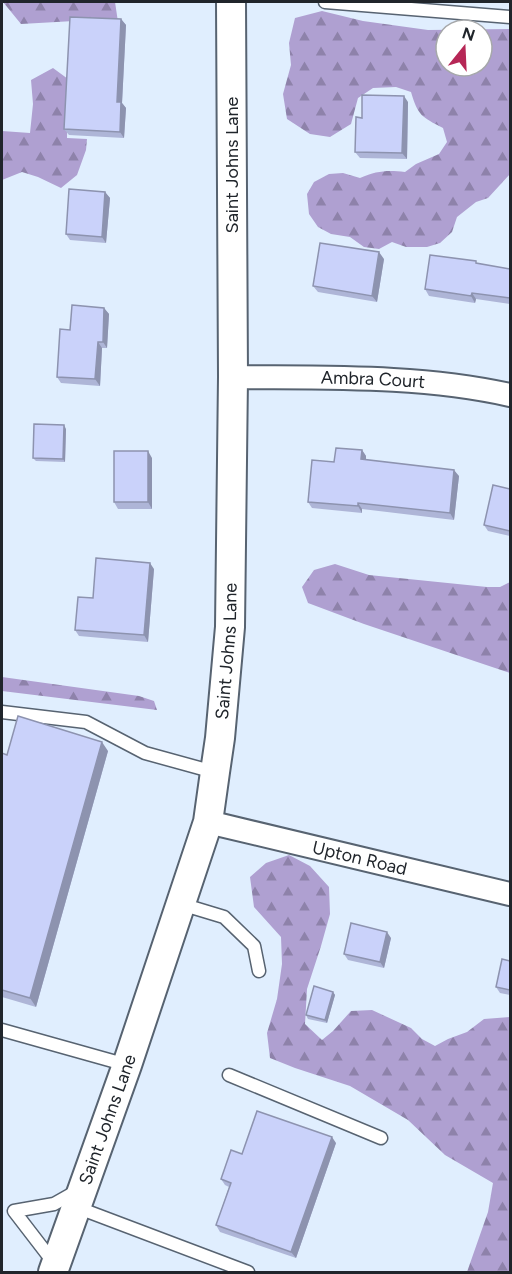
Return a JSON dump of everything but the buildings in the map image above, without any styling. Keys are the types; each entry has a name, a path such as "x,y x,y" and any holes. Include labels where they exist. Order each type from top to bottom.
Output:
{"street":[{"name":"Saint Johns Lane","path":"54,1268 127,1065 208,822 220,738 230,627 233,377 231,2"},
{"name":"Ambra Court","path":"233,377 371,378 453,385 510,395"},
{"name":"Upton Road","path":"208,822 510,894"}],"lane":[{"path":"325,2 510,17"},
{"path":"2,712 86,722 144,753 215,772"},
{"path":"181,904 224,918 254,946 259,971"},
{"path":"2,1030 127,1065"},
{"path":"229,1075 381,1138"},
{"path":"54,1268 14,1211 80,1197 248,1272"}],"green space":[{"path":"3,2 115,2 118,22 74,21 21,24"},
{"path":"322,11 363,21 434,30 434,78 494,78 494,29 510,29 510,174 488,198 476,202 457,217 452,232 440,243 427,247 406,247 392,242 379,249 364,247 350,237 331,234 318,227 309,214 307,194 314,182 329,174 343,173 360,178 382,172 405,172 416,164 439,154 447,142 443,128 422,115 411,92 396,87 373,88 358,98 351,124 330,137 310,134 287,119 283,94 291,65 289,43 295,18"},
{"path":"53,68 68,79 67,138 87,139 86,150 77,175 61,188 22,172 2,180 2,131 30,133 33,104 31,80"},
{"path":"335,564 369,575 487,587 500,587 510,582 510,673 308,603 302,587 314,570"},
{"path":"2,677 139,696 154,701 157,710 2,691"},
{"path":"289,855 310,866 329,887 330,914 307,989 305,1024 322,1040 351,1011 372,1010 411,1028 422,1039 435,1046 467,1032 484,1019 510,1017 510,1272 467,1272 488,1212 493,1183 445,1155 408,1120 350,1086 270,1058 267,1033 277,999 282,964 281,937 254,907 250,877 266,863"}]}
